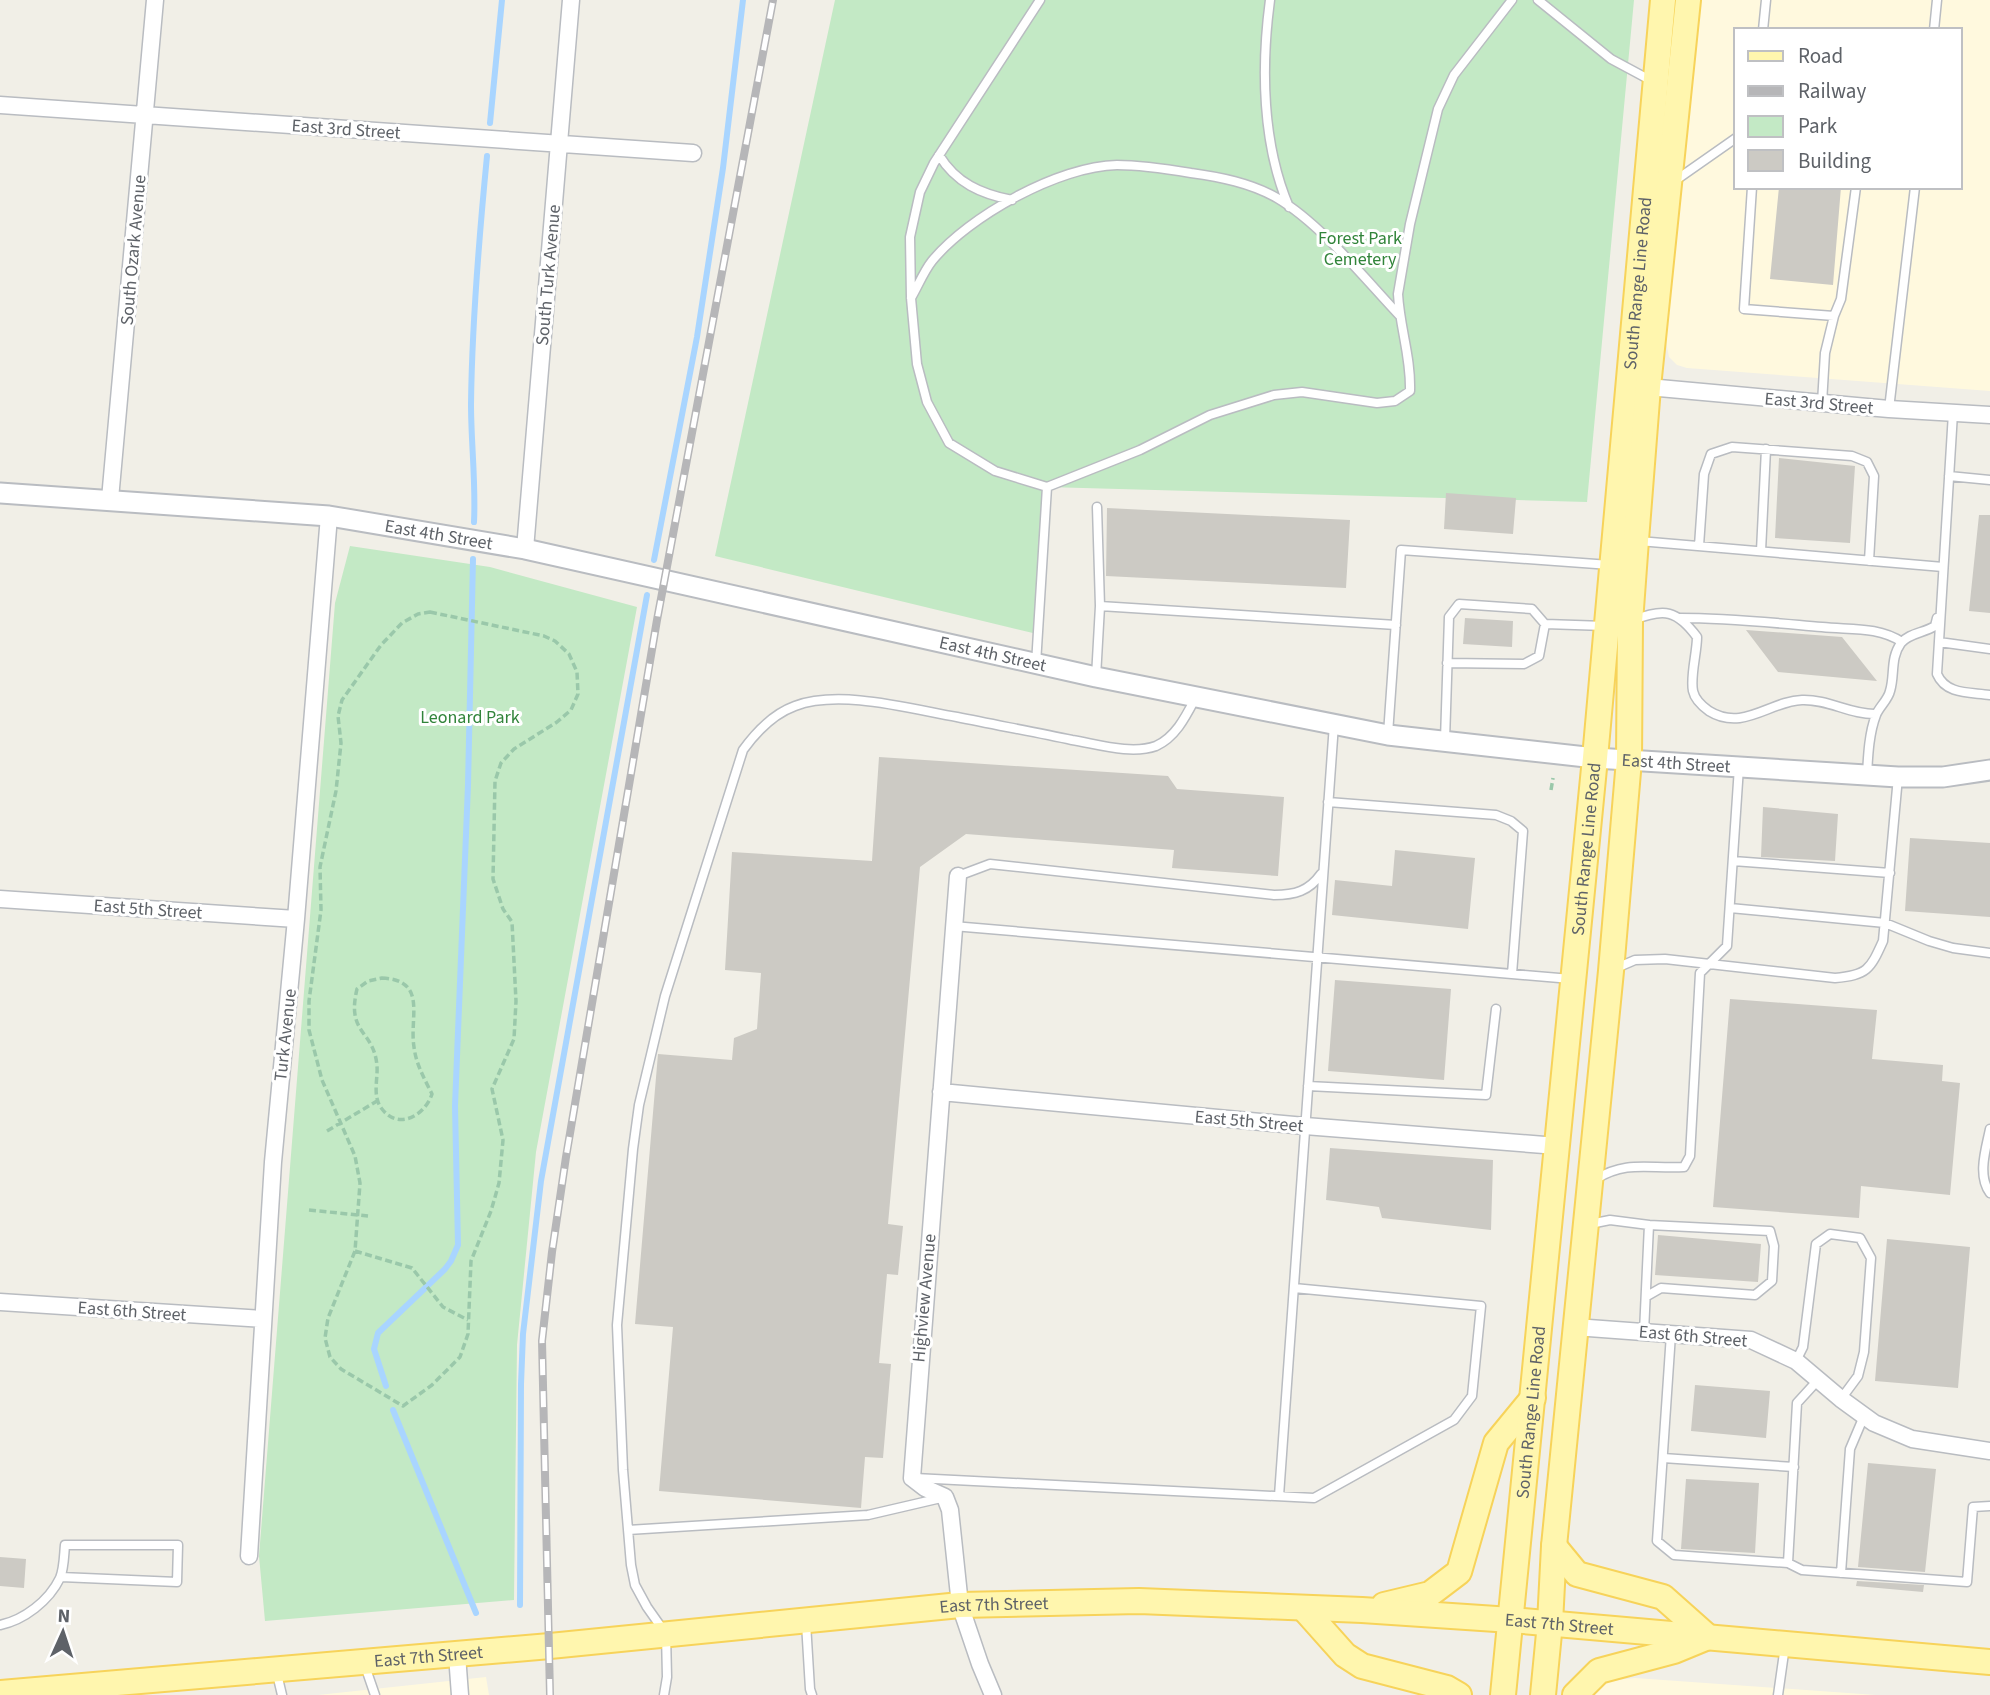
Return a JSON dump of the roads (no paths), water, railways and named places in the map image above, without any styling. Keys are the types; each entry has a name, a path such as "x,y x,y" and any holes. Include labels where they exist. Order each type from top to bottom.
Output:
{"main road":[{"name":"South Range Line Road","path":"1543,1695 1629,760 1613,565 1663,0"},
{"name":"South Range Line Road","path":"1503,1695 1595,758 1636,540 1648,387 1688,0"},
{"path":"1362,1610 1430,1594 1459,1572 1496,1443 1533,1398"},
{"path":"1555,1546 1577,1574 1663,1597 1708,1637 1674,1651 1599,1671 1575,1695"},
{"name":"East 7th Street","path":"0,1693 457,1655 960,1605 1139,1601 1362,1610 1511,1620 1990,1662"},
{"path":"1304,1609 1345,1655 1362,1666 1447,1688 1459,1695"}],"street":[{"name":"South Ozark Avenue","path":"110,499 155,0"},
{"name":"South Turk Avenue","path":"525,549 571,0"},
{"name":"East 3rd Street","path":"0,106 693,153"},
{"name":"East 3rd Street","path":"1648,387 1889,409 1990,415"},
{"name":"East 4th Street","path":"0,493 329,516 525,549 1096,677 1388,735 1595,758 1898,777 1943,776 1990,770"},
{"name":"Turk Avenue","path":"249,1556 273,1162 329,516"},
{"name":"Highview Avenue","path":"912,1478 958,876"},
{"name":"East 5th Street","path":"0,899 296,919"},
{"name":"East 5th Street","path":"941,1092 1305,1126 1558,1146"},
{"name":"East 6th Street","path":"0,1302 263,1319"},
{"name":"East 6th Street","path":"1575,1327 1751,1340 1796,1361 1874,1423 1912,1439 1990,1451"},
{"path":"912,1478 945,1497 950,1510 960,1605 993,1695"},
{"path":"457,1655 460,1695"}],"lane":[{"path":"1041,0 939,155 920,192 910,237 911,298 917,364 927,402 949,443 995,471 1046,487 1140,450 1210,415 1274,395 1302,392 1377,403 1395,401 1410,391 1411,365 1399,316 1398,295 1410,224 1438,108 1454,75 1513,0"},
{"path":"1270,0 1266,26 1266,96 1279,184 1290,208"},
{"path":"1538,0 1611,59 1656,84"},
{"path":"1763,28 1766,0"},
{"path":"1934,28 1937,0"},
{"path":"1669,185 1734,139"},
{"path":"939,155 947,168 965,184 987,195 1012,200"},
{"path":"911,298 931,262 957,236 1012,200 1065,175 1115,165 1157,167 1240,182 1278,198 1312,225 1399,316"},
{"path":"1752,189 1744,309 1834,316"},
{"path":"1822,403 1825,353 1841,299 1856,189"},
{"path":"1889,409 1915,189"},
{"path":"1953,413 1937,674 1941,684 1952,690 1990,695"},
{"path":"1699,546 1704,474 1710,454 1732,447 1852,456 1867,462 1874,476 1869,561"},
{"path":"1761,551 1766,449"},
{"path":"1949,475 1990,480"},
{"path":"1036,664 1046,487"},
{"path":"1096,677 1100,606 1097,507"},
{"path":"1636,540 1943,567"},
{"path":"1388,735 1401,550 1613,565"},
{"path":"1445,742 1449,617 1459,604 1532,609 1545,624 1619,624 1650,613 1668,612 1686,622 1697,637 1693,690 1700,705 1718,716 1738,719 1758,715 1786,702 1802,700 1835,704 1864,714 1876,714"},
{"path":"1867,775 1871,733 1876,714 1890,692 1893,659 1902,642 1913,634 1935,626 1941,605"},
{"path":"1100,606 1396,625"},
{"path":"1679,618 1728,618 1863,629 1890,634 1902,642"},
{"path":"1447,663 1524,664 1538,656 1545,624"},
{"path":"1939,642 1990,649"},
{"path":"664,1695 667,1677 666,1634 635,1584 631,1565 617,1369 617,1325 639,1105 665,996 743,750 758,730 795,706 846,700 919,710 1090,743 1142,749 1157,745 1172,736 1196,697"},
{"path":"1279,1496 1334,724"},
{"path":"1590,1183 1612,1170 1629,1166 1684,1167 1690,1156 1700,973 1727,946 1740,767"},
{"path":"1611,971 1635,960 1665,959 1835,978 1857,976 1873,964 1883,941 1898,777"},
{"path":"1328,802 1496,815 1511,821 1523,831 1513,974"},
{"path":"1733,861 1890,873"},
{"path":"958,876 990,864 1292,895 1312,886 1323,871"},
{"path":"1730,908 1885,923 1953,948 1990,953"},
{"path":"953,926 1574,979"},
{"path":"1308,1086 1486,1095 1496,1009"},
{"path":"1990,1129 1984,1168 1984,1177 1990,1193"},
{"path":"1587,1225 1610,1220 1649,1225 1770,1231 1774,1246 1772,1281 1755,1295 1661,1288 1647,1296"},
{"path":"1644,1332 1649,1225"},
{"path":"1796,1361 1803,1347 1816,1244 1830,1234 1860,1238 1871,1258 1864,1352 1858,1376 1841,1399"},
{"path":"912,1478 1314,1498 1454,1420 1472,1396 1481,1306 1294,1287"},
{"path":"1671,1334 1657,1541 1674,1555 1788,1563 1802,1570 1968,1582 1973,1507 1990,1506"},
{"path":"1788,1563 1797,1403 1818,1380"},
{"path":"1841,1573 1850,1449 1864,1416"},
{"path":"1663,1458 1794,1466"},
{"path":"628,1530 868,1515 945,1497"},
{"path":"0,1625 15,1622 34,1609 61,1577 65,1545 178,1545 177,1582 61,1577"},
{"path":"806,1620 812,1695"},
{"path":"1779,1695 1785,1644"},
{"path":"364,1663 375,1695"},
{"path":"276,1671 282,1695"}],"waterway":[{"path":"490,123 502,0"},
{"path":"654,560 697,337 723,168 743,0"},
{"path":"474,522 472,373 476,280 487,156"},
{"path":"386,1386 374,1349 378,1333 445,1269 458,1245 455,1106 468,785 473,559"},
{"path":"520,1605 523,1334 541,1181 647,595"},
{"path":"393,1410 476,1613"}],"railway":[{"path":"550,1695 542,1341 552,1252 657,620 773,0"}],"park label":[{"name":"Forest Park Cemetery","path":"1360,248"},
{"name":"Leonard Park","path":"470,717"}]}
